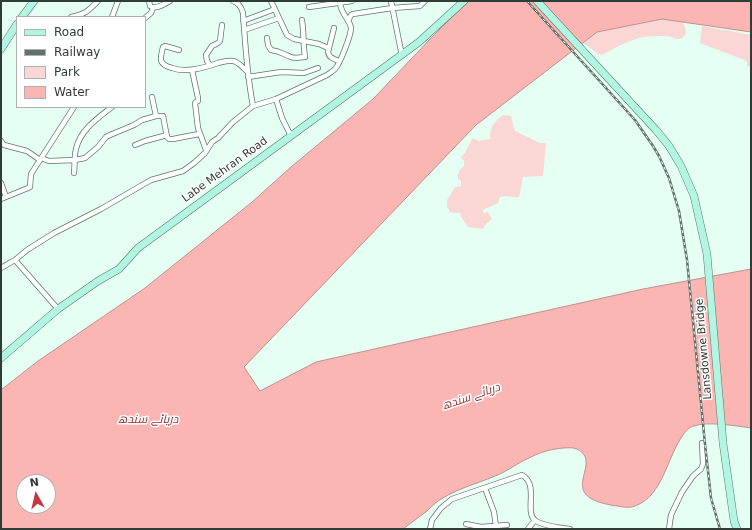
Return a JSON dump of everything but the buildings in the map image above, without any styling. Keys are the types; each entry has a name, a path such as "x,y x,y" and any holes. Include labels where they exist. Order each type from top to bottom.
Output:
{"main road":[{"name":"Labe Mehran Road","path":"1,358 58,309 119,268 138,248 419,42 464,1"},
{"name":"Lansdowne Bridge","path":"537,1 670,146 681,166 694,196 707,254 723,443 734,521 737,529"},
{"path":"23,16 31,2"},
{"path":"1,49 16,26"}],"street":[{"path":"79,16 89,11 98,1"},
{"path":"112,16 118,1"},
{"path":"149,1 150,6 153,8"},
{"path":"146,17 151,13 153,8 170,1"},
{"path":"233,1 237,2 243,13 248,74 253,106"},
{"path":"271,1 287,35 294,39 319,44 328,48"},
{"path":"309,7 352,1"},
{"path":"391,1 401,51"},
{"path":"348,21 353,14 392,8 420,6 425,1"},
{"path":"1,268 54,233 101,209 151,180 183,171 194,163 212,142 218,138 233,122 253,106 276,99 327,75 334,70 350,32 348,21 342,12 342,2"},
{"path":"244,20 275,9"},
{"path":"244,30 279,18"},
{"path":"267,38 268,45 271,50 283,52 290,57 305,57 302,20"},
{"path":"210,66 206,55 212,46 220,41 222,25"},
{"path":"334,28 328,48 328,56 339,61"},
{"path":"179,50 165,46 163,47 160,57 163,65 182,71 210,66 222,62 234,61 238,63 248,74"},
{"path":"248,74 281,72 304,73 318,68"},
{"path":"192,70 198,98 198,101 195,103 199,134 206,150"},
{"path":"152,98 156,116"},
{"path":"276,99 282,118 291,136"},
{"path":"1,183 4,198 30,187 31,174 73,108"},
{"path":"74,174 75,150 84,132 91,124 111,108"},
{"path":"1,141 4,145 27,151 41,159 49,161 85,158 110,134 134,125 142,120 156,116 163,116 169,139 199,134"},
{"path":"135,145 167,135"},
{"path":"15,260 58,309"},
{"path":"669,529 671,515 682,492 693,476 701,469 703,464 702,443"},
{"path":"430,529 432,520 446,503 522,476 525,477 531,488 531,509 535,520 555,527 570,529"},
{"path":"486,488 494,512 496,526"},
{"path":"528,529 535,520"},
{"path":"466,524 486,528 507,525"}],"green space":[{"path":"635,18 680,19 686,28 686,33 682,38 678,39 667,36 647,36 627,42 602,55 598,54 578,39"},
{"path":"702,26 751,34 751,67 747,66 747,61 700,43"},
{"path":"503,115 511,116 515,131 540,143 546,143 543,176 523,177 519,197 500,197 498,203 483,210 483,213 488,212 492,219 483,229 468,227 460,213 450,212 447,206 447,200 455,187 461,186 461,181 458,179 458,175 464,166 464,161 461,157 465,153 473,138 479,141 490,139 493,125"}],"water":[{"name":"دریائے سندھ","path":"469,1 751,1 751,32 662,19 597,32 476,125 244,367 260,391 316,362 643,289 751,269 751,428 714,424 691,427 677,444 664,475 652,494 644,501 635,506 629,507 611,505 594,500 586,494 583,487 586,462 584,455 574,448 563,448 547,451 524,460 502,473 450,494 441,499 403,529 1,529 1,390 38,361 145,288 252,202 291,167 373,99 434,35"}],"railway":[{"path":"527,1 635,120 659,156 669,178 679,211 687,260 711,498 720,529"}]}
